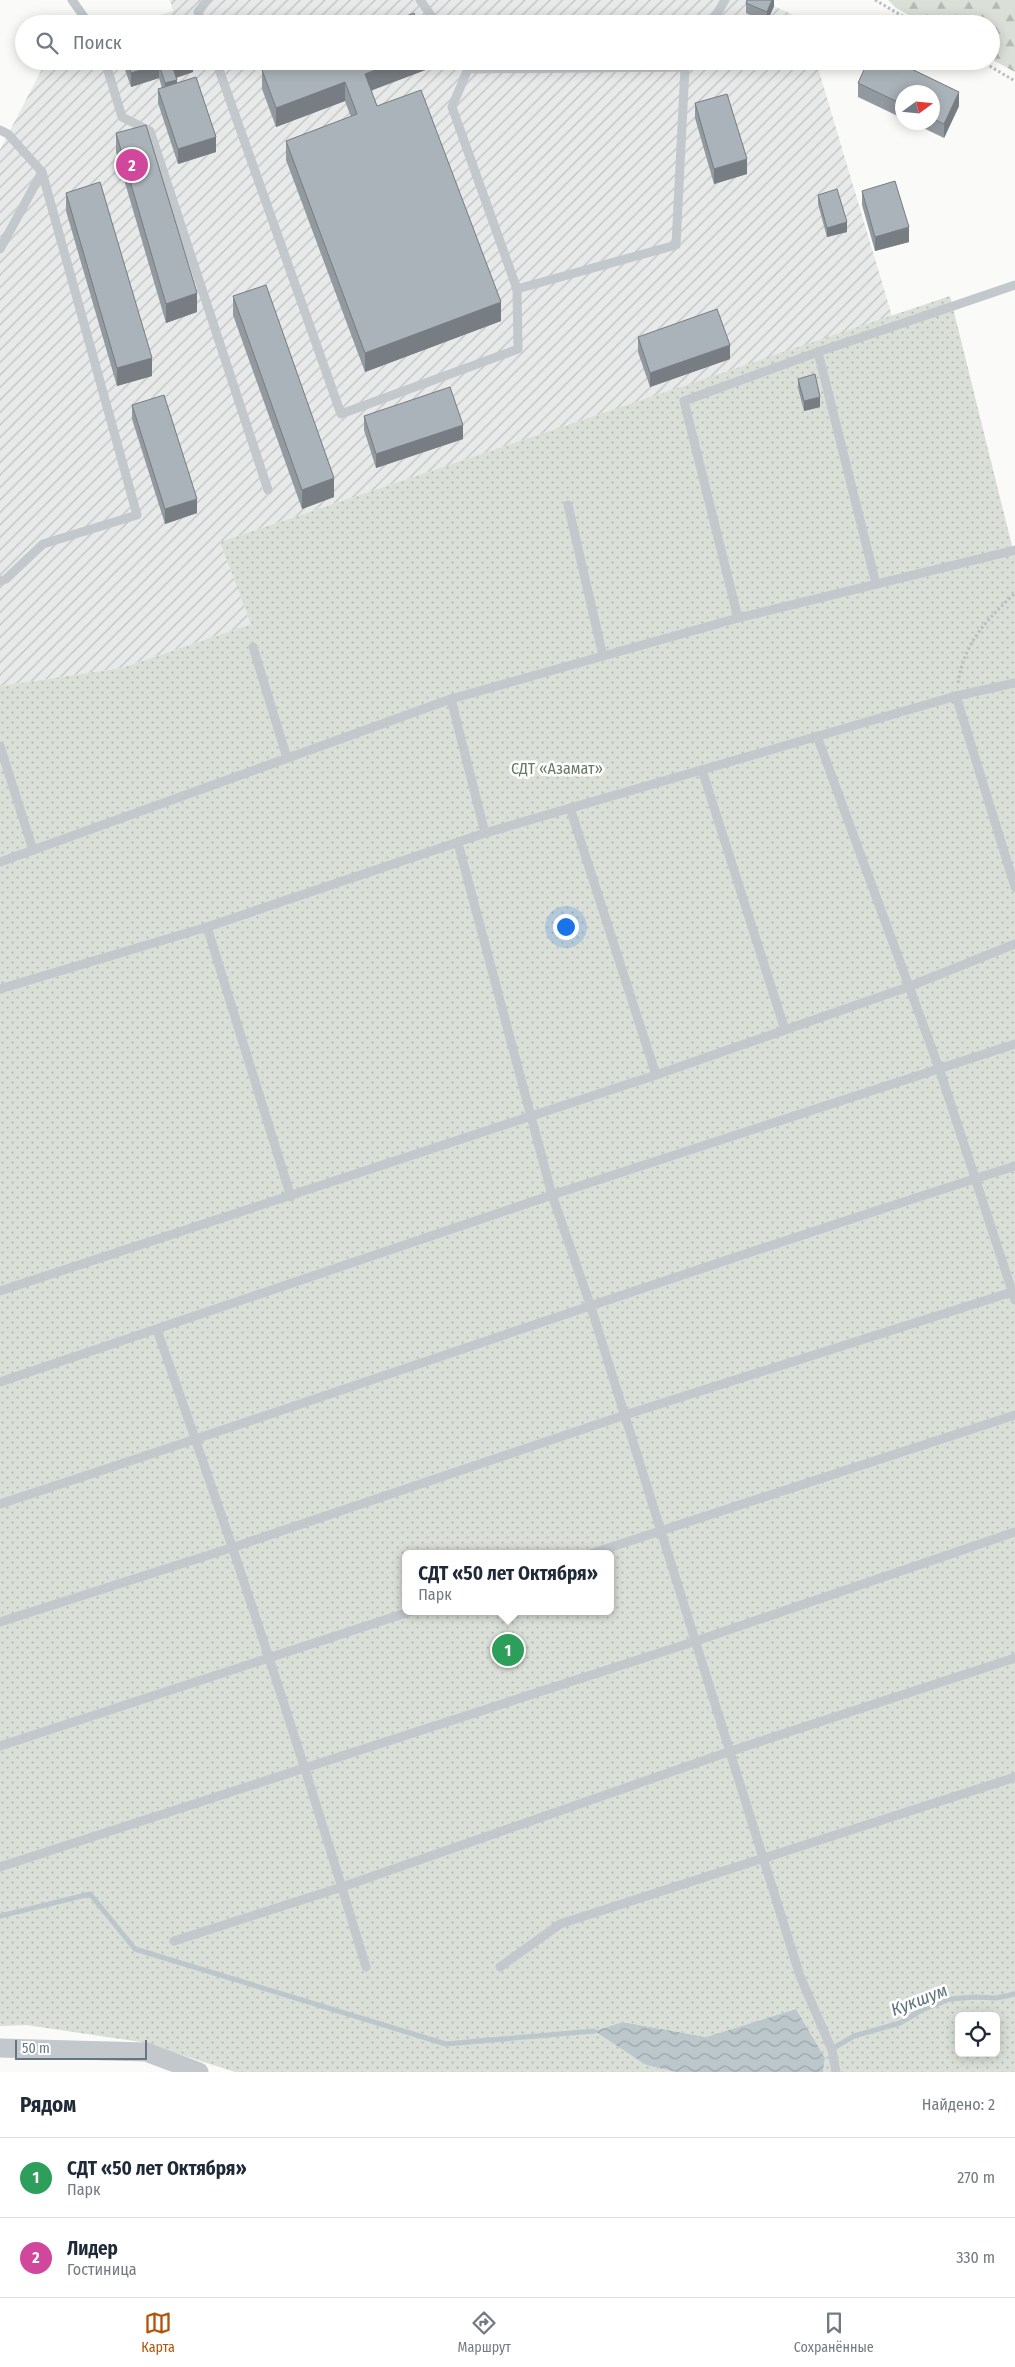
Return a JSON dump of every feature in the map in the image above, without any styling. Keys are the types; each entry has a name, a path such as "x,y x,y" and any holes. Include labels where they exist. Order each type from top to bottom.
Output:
{"street":[{"path":"0,2048 146,2052 199,2072"}],"lane":[{"path":"72,0 83,15"},
{"path":"199,15 198,12 207,0"},
{"path":"420,0 430,15"},
{"path":"716,15 725,0"},
{"path":"108,70 122,117 150,131 268,490"},
{"path":"219,70 341,414 518,349 517,288 452,107 463,70"},
{"path":"517,288 676,245 687,70"},
{"path":"0,130 8,134 42,172 137,515 43,544 6,580 0,581"},
{"path":"0,249 42,172"},
{"path":"738,618 684,400 1015,285"},
{"path":"818,352 876,584"},
{"path":"568,505 602,656"},
{"path":"0,862 451,699 738,618 1015,550"},
{"path":"253,647 287,758"},
{"path":"0,989 207,927 485,833 956,696 1015,682"},
{"path":"956,696 1015,887"},
{"path":"451,699 485,833"},
{"path":"0,1622 234,1547 625,1415 1014,1294 974,1179 939,1068 818,736"},
{"path":"0,746 33,850"},
{"path":"702,770 785,1030"},
{"path":"570,808 656,1075"},
{"path":"458,843 552,1195 590,1304 800,1976 832,2050 836,2072"},
{"path":"207,927 291,1197"},
{"path":"0,1292 656,1075 908,987 1015,944"},
{"path":"0,1382 552,1195 1015,1044"},
{"path":"0,1504 196,1440 590,1304 1015,1166"},
{"path":"157,1330 234,1547 268,1658 306,1768 366,1967"},
{"path":"602,1550 1015,1415"},
{"path":"0,1868 696,1642 1015,1532"},
{"path":"0,1746 402,1614"},
{"path":"174,1941 342,1887 731,1751 1015,1658"},
{"path":"500,1967 560,1924 1015,1777"}],"path":[{"path":"875,0 901,15"},
{"path":"996,70 1015,81"},
{"path":"956,696 960,667 982,624 1015,593"}],"shaded area":[{"path":"170,0 760,0 794,15 160,15 173,11"},
{"path":"41,70 819,70 892,316 220,542 251,624 121,668 0,686 0,150"}],"green space":[{"path":"888,0 1015,0 1015,72 1000,64 1000,15 909,15 896,8"},
{"name":"СДТ «Азамат»","path":"950,296 1013,550 1015,550 1015,2072 823,2072 825,2058 796,2009 706,2037 624,2022 594,2031 646,2065 676,2072 235,2072 141,2042 26,2025 0,2026 0,686 121,668 251,624 220,542"}],"water":[{"path":"796,2009 825,2058 823,2072 676,2072 646,2065 594,2031 623,2022 706,2037"}],"building":[{"path":"747,0 772,0 767,12 746,3"},
{"path":"161,70 174,70 177,80 165,83"},
{"path":"262,70 375,70 365,74 377,106 421,90 501,302 365,353 286,141 357,114 345,82 276,108"},
{"path":"864,70 914,70 959,92 944,124 940,122 940,85 895,85 895,101 858,83"},
{"path":"196,77 216,137 178,149 158,89"},
{"path":"727,94 747,159 714,169 695,103"},
{"path":"146,125 197,293 166,304 116,133"},
{"path":"895,181 909,227 875,237 862,191"},
{"path":"100,182 152,358 117,368 66,193"},
{"path":"837,189 847,222 827,228 818,195"},
{"path":"266,285 334,478 302,490 233,296"},
{"path":"717,309 730,345 650,373 638,337"},
{"path":"815,374 820,397 804,401 798,379"},
{"path":"450,387 463,425 376,454 364,416"},
{"path":"164,395 197,499 165,509 132,405"}],"waterway":[{"path":"0,1916 90,1894 135,1949 446,2044 594,2031"},
{"name":"Кукшум","path":"837,2046 854,2036 900,2023 922,2010 950,1999 996,1998 1015,1994"}],"place":[{"name":"Лидер","path":"132,165"},
{"name":"СДТ «50 лет Октября»","path":"508,1650"}]}
